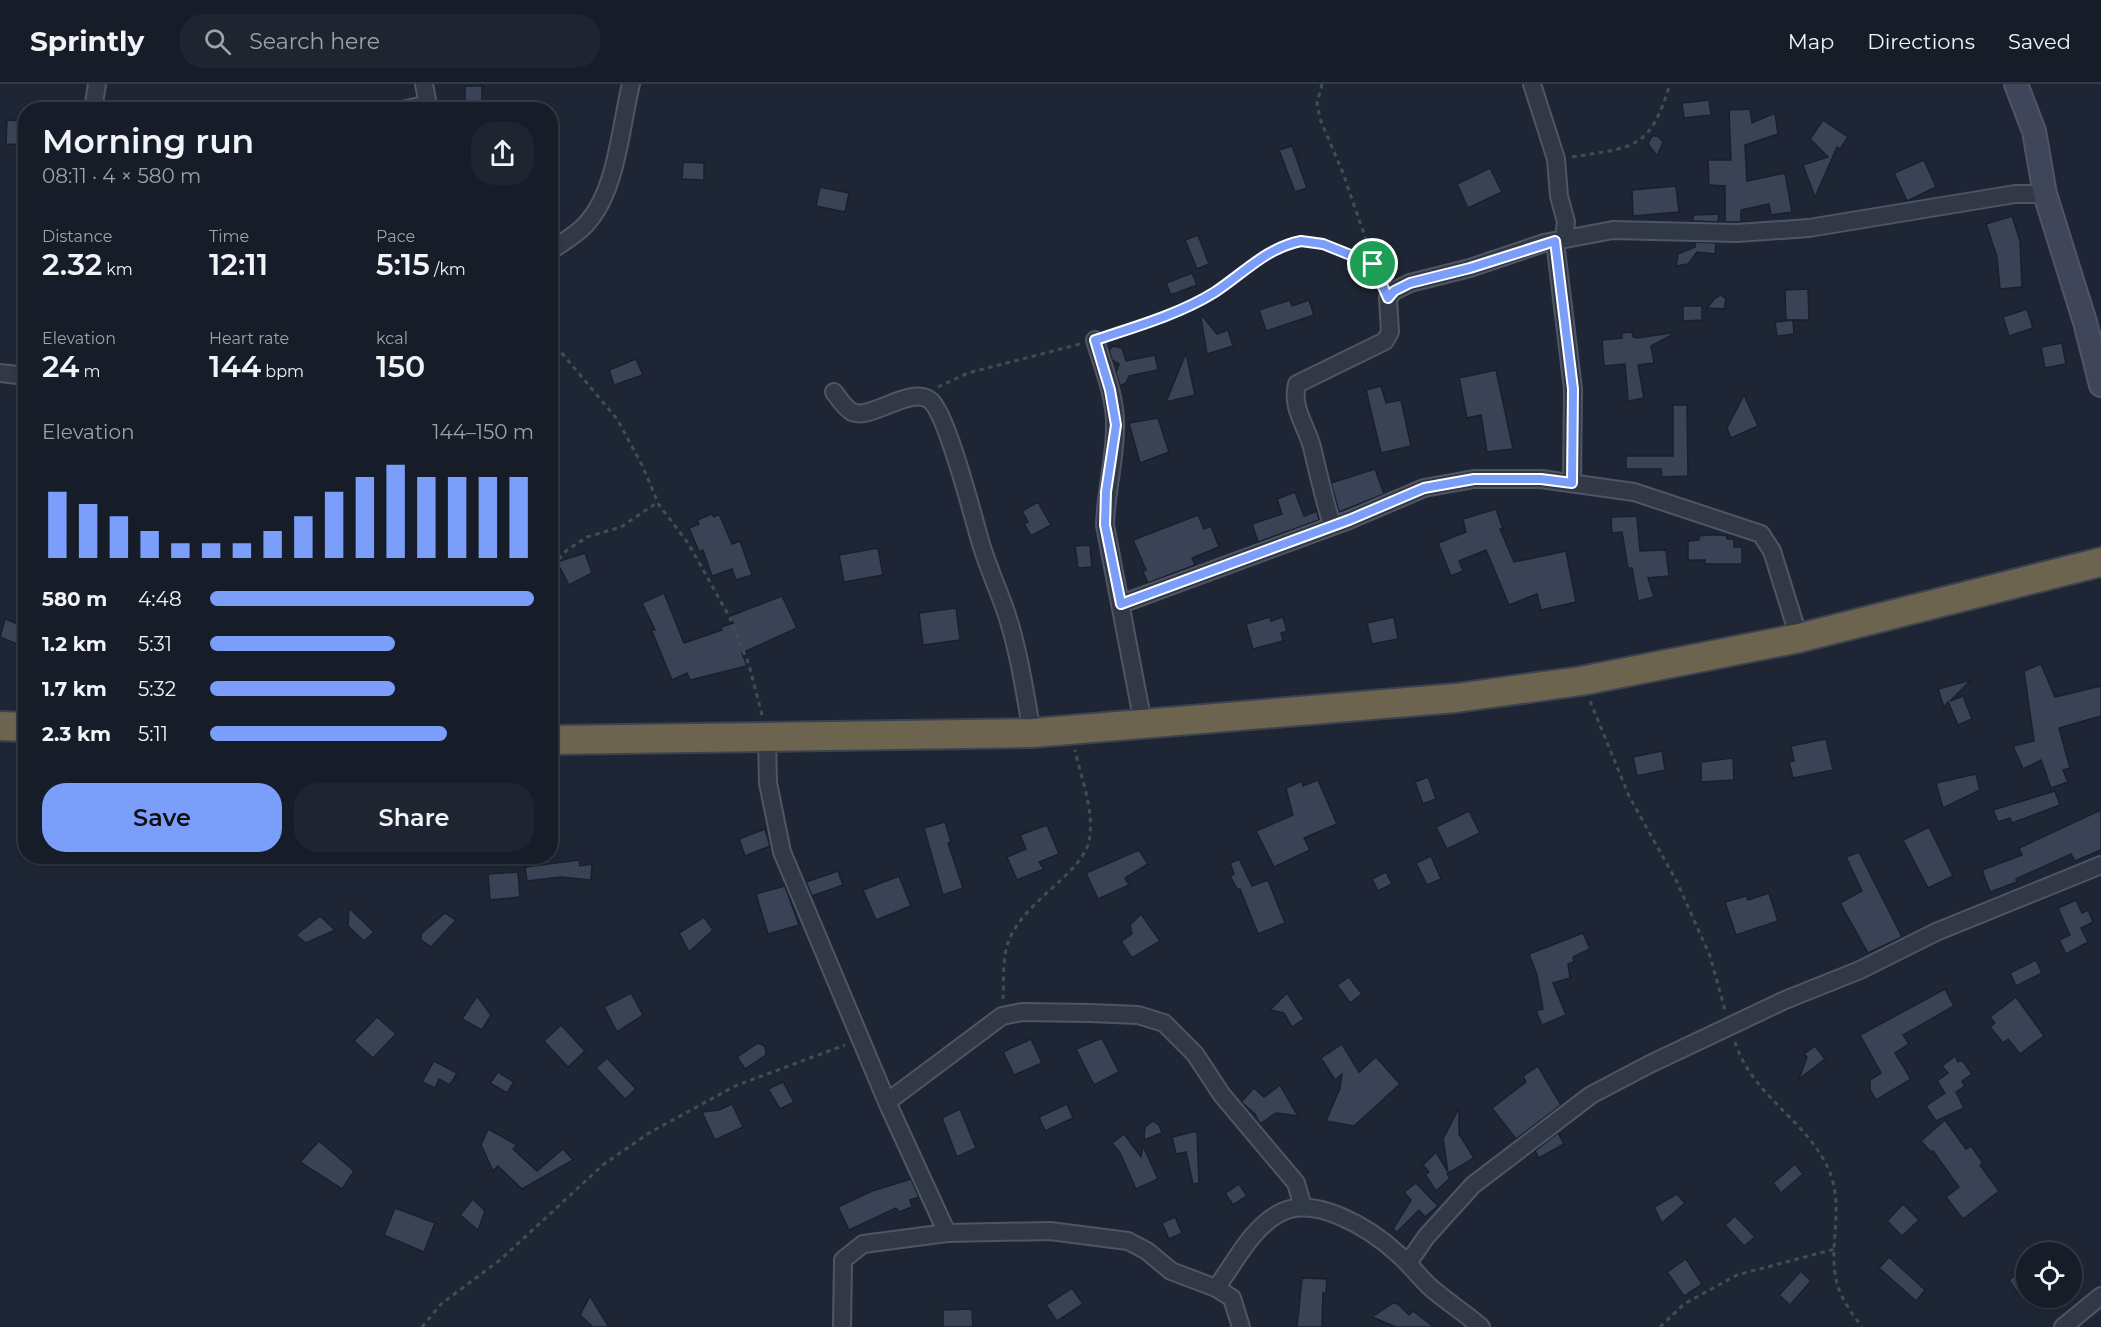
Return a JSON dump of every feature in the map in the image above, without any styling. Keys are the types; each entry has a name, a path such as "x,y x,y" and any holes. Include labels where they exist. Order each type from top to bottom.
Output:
{"highway":[{"path":"558,740 1032,733 1456,698 1581,681 1799,638 2101,562"},
{"path":"0,726 18,727"}],"street":[{"path":"94,102 97,84"},
{"path":"424,84 427,102"},
{"path":"558,245 582,228 600,204 619,149 631,84"},
{"path":"1532,84 1556,159 1559,196 1566,222 1560,240 1573,389 1572,483"},
{"path":"2016,84 2034,131 2045,194 2085,322 2101,385"},
{"path":"1332,525 1311,444 1297,410 1295,394 1297,384 1385,341 1390,332 1388,298 1394,291 1410,283 1470,268 1560,240 1613,230 1737,233 1809,228 2015,194 2045,194"},
{"path":"1095,340 1110,390 1116,425 1106,492 1105,525 1143,723"},
{"path":"0,373 18,375"},
{"path":"834,392 851,411 858,414 891,403 923,397 930,400 935,408 950,445 1006,614 1022,674 1032,733"},
{"path":"1121,604 1424,488 1474,479 1541,479 1634,492 1761,534 1772,550 1799,638"},
{"path":"767,738 768,783 782,852 886,1102 947,1233"},
{"path":"1407,1263 1426,1237 1473,1185 1591,1095 1730,1026 1860,970 1936,932 2101,865"},
{"path":"886,1102 1002,1016 1022,1012 1137,1015 1164,1023 1195,1054 1243,1122 1296,1183 1302,1208"},
{"path":"1216,1288 1260,1228 1279,1213 1302,1208 1330,1211 1358,1226 1397,1253 1430,1287 1481,1327"},
{"path":"842,1327 843,1260 863,1244 947,1233 1050,1231 1128,1241 1147,1251 1171,1271 1216,1288 1232,1298 1241,1327"},
{"path":"2063,1327 2101,1296"}],"path":[{"path":"1322,84 1317,103 1320,119 1343,173 1373,264 1388,298"},
{"path":"1556,159 1604,152 1643,140 1660,116 1670,84"},
{"path":"923,397 943,383 968,373 1042,356 1095,340 1177,310 1214,292 1269,251 1285,244 1301,241 1323,244 1373,264"},
{"path":"558,350 617,419 642,465 658,502 688,543 730,618 749,665 767,738"},
{"path":"558,563 567,550 587,537 621,527 658,502"},
{"path":"1581,681 1629,796 1677,882 1710,956 1730,1026 1745,1067 1825,1162 1835,1195 1838,1224 1835,1249 1836,1280 1850,1311 1862,1327"},
{"path":"1002,1016 1009,941 1027,909 1081,860 1089,840 1088,807 1071,730"},
{"path":"422,1327 441,1304 500,1260 604,1164 649,1133 735,1086 861,1040"},
{"path":"1660,1327 1684,1304 1737,1275 1835,1249"}],"building":[{"path":"465,86 482,86 482,102 465,102"},
{"path":"1709,100 1711,115 1684,118 1682,103"},
{"path":"1750,109 1752,123 1775,113 1778,134 1745,145 1747,181 1785,173 1792,212 1771,215 1769,204 1741,210 1741,222 1725,222 1725,186 1709,185 1708,160 1731,160 1729,110"},
{"path":"7,120 18,121 18,145 6,144"},
{"path":"1823,120 1848,137 1840,149 1837,147 1815,197 1803,165 1828,157 1810,139"},
{"path":"1652,136 1658,136 1663,142 1657,156 1648,144"},
{"path":"1292,146 1307,188 1295,192 1279,150"},
{"path":"1924,160 1936,187 1907,201 1894,173"},
{"path":"683,162 704,163 704,180 682,179"},
{"path":"1490,168 1502,192 1468,208 1457,184"},
{"path":"1676,186 1679,212 1633,216 1632,190"},
{"path":"820,187 849,193 845,212 816,206"},
{"path":"1719,214 1718,222 1693,221 1693,215"},
{"path":"2012,216 2020,241 2022,287 2000,289 1997,257 1986,224"},
{"path":"1198,235 1209,264 1197,269 1185,240"},
{"path":"1695,242 1716,243 1715,254 1697,252 1688,264 1676,266 1678,254 1695,247"},
{"path":"1192,273 1197,285 1171,295 1166,283"},
{"path":"1808,289 1809,320 1786,320 1785,290"},
{"path":"1721,295 1726,299 1724,309 1707,308 1715,298"},
{"path":"1290,300 1292,306 1309,300 1314,315 1266,331 1259,310"},
{"path":"1683,306 1702,306 1702,320 1683,321"},
{"path":"2027,309 2033,328 2009,336 2003,317"},
{"path":"1200,313 1217,334 1228,330 1233,346 1207,354"},
{"path":"1793,320 1794,334 1777,336 1775,322"},
{"path":"1632,332 1633,337 1637,338 1671,333 1672,335 1651,346 1654,363 1638,365 1644,398 1628,401 1625,364 1604,366 1602,340 1622,338 1622,333"},
{"path":"2062,343 2066,364 2045,368 2041,347"},
{"path":"1113,346 1122,348 1126,361 1155,355 1158,370 1129,376 1126,383 1120,386 1116,372 1119,364 1112,360 1109,350"},
{"path":"1186,353 1195,395 1166,402"},
{"path":"636,359 643,375 614,385 609,370"},
{"path":"1496,370 1513,449 1487,452 1481,415 1467,418 1459,378"},
{"path":"1381,386 1386,403 1401,400 1411,446 1381,453 1366,390"},
{"path":"1744,395 1758,426 1731,438 1727,428"},
{"path":"1673,405 1687,405 1688,476 1662,477 1661,469 1626,469 1626,456 1673,456"},
{"path":"1158,418 1169,452 1140,463 1129,423"},
{"path":"1375,469 1384,494 1339,512 1331,483"},
{"path":"1295,492 1304,516 1317,511 1319,520 1258,542 1252,524 1282,514 1277,499"},
{"path":"1038,502 1051,525 1031,536 1024,524 1028,522 1022,511"},
{"path":"1496,509 1503,529 1500,529 1514,562 1566,551 1576,602 1541,610 1537,594 1509,605 1486,550 1459,561 1463,571 1451,576 1438,543 1466,532 1463,519"},
{"path":"712,514 714,517 719,514 732,544 740,541 752,575 736,580 732,569 712,576 703,550 699,552 689,528 699,524 697,520"},
{"path":"1198,515 1204,529 1211,526 1219,547 1192,558 1195,565 1148,583 1143,572 1146,570 1133,540"},
{"path":"1637,516 1640,551 1666,550 1669,576 1648,578 1654,597 1638,601 1632,568 1628,568 1622,532 1612,533 1611,517"},
{"path":"1721,535 1727,536 1727,539 1734,539 1734,547 1742,547 1742,564 1705,564 1705,560 1688,560 1688,541 1699,540 1699,536"},
{"path":"1090,545 1092,567 1078,568 1075,546"},
{"path":"878,548 883,575 844,582 839,555"},
{"path":"585,553 592,573 569,585 558,562"},
{"path":"664,593 684,643 722,630 721,627 733,623 730,616 782,596 797,628 742,653 747,666 690,680 687,673 672,680 651,629 655,630 642,603"},
{"path":"956,608 960,640 923,645 919,613"},
{"path":"1270,617 1271,621 1283,617 1287,631 1281,633 1283,641 1253,649 1246,624"},
{"path":"1394,617 1398,639 1372,644 1367,623"},
{"path":"5,619 18,624 18,645 0,637"},
{"path":"2041,664 2055,697 2101,686 2101,716 2059,728 2070,768 2063,770 2068,782 2051,788 2041,760 2023,769 2013,746 2034,741 2024,671"},
{"path":"1971,680 1950,701 1963,696 1972,719 1958,725 1948,702 1944,707 1938,689"},
{"path":"1826,739 1833,770 1793,778 1789,762 1794,761 1791,746"},
{"path":"1662,751 1665,770 1637,776 1633,757"},
{"path":"1733,758 1734,780 1701,782 1701,762"},
{"path":"1976,774 1980,790 1943,808 1936,783"},
{"path":"1428,777 1436,799 1423,804 1415,782"},
{"path":"1318,780 1337,824 1304,838 1310,850 1274,867 1256,831 1293,815 1286,788 1302,781 1303,786"},
{"path":"2055,791 2060,805 2012,823 2010,818 1998,822 1993,810"},
{"path":"2101,810 2101,850 2075,861 2071,854 2016,879 2017,882 1990,892 1982,870 2022,855 2019,848"},
{"path":"1469,811 1480,833 1447,849 1436,827"},
{"path":"945,822 951,842 948,843 963,888 943,895 924,828"},
{"path":"1047,825 1059,854 1039,862 1044,869 1017,880 1007,857 1026,849 1020,835"},
{"path":"1929,827 1953,876 1928,888 1903,840"},
{"path":"765,829 770,846 745,856 739,839"},
{"path":"1139,850 1148,864 1125,878 1129,885 1098,899 1086,873"},
{"path":"1859,852 1902,937 1868,953 1840,903 1862,891 1846,857"},
{"path":"1431,856 1441,879 1427,885 1416,863"},
{"path":"1239,859 1252,886 1268,880 1285,923 1258,934 1240,889 1238,890 1230,876 1234,874 1230,863"},
{"path":"579,860 580,866 592,864 591,880 560,877 527,881 525,867"},
{"path":"838,871 843,885 812,896 806,882"},
{"path":"518,872 520,897 490,900 488,874"},
{"path":"1386,872 1392,884 1378,891 1372,879"},
{"path":"899,876 911,906 876,920 863,890"},
{"path":"785,886 799,925 768,934 756,894"},
{"path":"1769,893 1778,921 1736,935 1725,902 1746,896 1748,900"},
{"path":"2076,900 2082,913 2088,910 2093,922 2081,928 2088,942 2066,954 2059,940 2070,935 2058,908"},
{"path":"349,908 374,932 364,941 348,926"},
{"path":"445,913 456,920 431,947 421,940 421,934"},
{"path":"1141,914 1160,941 1132,958 1121,941 1132,934 1130,925"},
{"path":"320,916 335,930 306,943 296,935"},
{"path":"704,917 713,930 689,952 679,933"},
{"path":"1583,933 1590,949 1573,957 1574,962 1568,964 1570,978 1553,983 1566,1015 1542,1025 1536,1011 1543,1009 1537,975 1529,954"},
{"path":"2036,960 2042,973 2016,986 2010,973"},
{"path":"1349,977 1362,994 1350,1003 1337,985"},
{"path":"1945,989 1954,1006 1903,1035 1909,1044 1895,1053 1911,1079 1876,1100 1870,1090 1870,1080 1881,1073 1860,1035"},
{"path":"631,993 643,1015 617,1032 604,1007"},
{"path":"1287,993 1304,1019 1292,1027 1284,1013 1270,1010"},
{"path":"477,996 491,1015 482,1030 462,1019"},
{"path":"2016,997 2044,1036 2020,1054 2008,1039 2003,1043 1990,1027 1995,1023 1990,1017"},
{"path":"377,1017 396,1034 373,1058 354,1041"},
{"path":"561,1025 585,1051 568,1067 544,1041"},
{"path":"1102,1038 1119,1072 1094,1085 1076,1049"},
{"path":"1031,1039 1042,1063 1014,1075 1003,1052"},
{"path":"758,1043 765,1046 766,1055 745,1069 737,1057"},
{"path":"1342,1044 1359,1072 1376,1057 1400,1084 1354,1126 1326,1121 1340,1088 1342,1074 1335,1080 1321,1058"},
{"path":"1815,1046 1825,1059 1799,1079 1807,1057 1804,1054"},
{"path":"1955,1056 1958,1062 1962,1060 1972,1074 1962,1081 1965,1086 1956,1092 1964,1108 1936,1121 1926,1106 1945,1093 1937,1081 1948,1073 1942,1066"},
{"path":"607,1058 636,1089 625,1099 596,1068"},
{"path":"434,1061 457,1073 450,1085 439,1079 435,1088 422,1082"},
{"path":"1538,1066 1561,1105 1516,1139 1492,1108 1526,1082 1523,1076"},
{"path":"498,1072 514,1082 507,1093 490,1083"},
{"path":"783,1082 794,1102 780,1109 768,1089"},
{"path":"1280,1085 1298,1116 1276,1113 1260,1124 1255,1114 1241,1102 1254,1088 1264,1097"},
{"path":"732,1104 743,1127 715,1140 702,1112 719,1110"},
{"path":"1067,1104 1073,1118 1045,1131 1039,1117"},
{"path":"1459,1108 1459,1134 1474,1158 1447,1174 1450,1178 1436,1191 1425,1174 1429,1172 1423,1165 1436,1152 1448,1172 1443,1139"},
{"path":"960,1109 976,1148 957,1157 942,1118"},
{"path":"1945,1120 1966,1149 1971,1146 1983,1163 1980,1165 1999,1191 1963,1219 1946,1197 1959,1187 1933,1151 1931,1152 1921,1141"},
{"path":"1153,1121 1159,1125 1162,1133 1144,1140 1145,1127"},
{"path":"488,1129 517,1145 513,1149 537,1171 563,1149 573,1160 522,1189 498,1166 493,1171 481,1145"},
{"path":"1197,1131 1199,1183 1193,1184 1186,1152 1176,1154 1172,1137"},
{"path":"1558,1133 1564,1144 1539,1158 1535,1151"},
{"path":"1124,1134 1141,1157 1143,1146 1158,1179 1136,1189 1120,1153 1112,1143"},
{"path":"319,1141 354,1171 342,1189 300,1162"},
{"path":"1795,1164 1803,1174 1781,1193 1773,1183"},
{"path":"911,1179 919,1197 910,1200 912,1207 899,1212 896,1208 849,1230 838,1207 872,1191"},
{"path":"1416,1183 1438,1206 1425,1217 1419,1210 1397,1232 1393,1229 1411,1200 1404,1192"},
{"path":"1239,1184 1247,1196 1233,1205 1225,1193"},
{"path":"1677,1194 1685,1203 1662,1223 1654,1207"},
{"path":"473,1199 485,1211 478,1230 460,1215"},
{"path":"1903,1204 1919,1220 1902,1236 1887,1221"},
{"path":"395,1208 435,1223 424,1252 384,1235"},
{"path":"1735,1216 1755,1237 1744,1246 1725,1225"},
{"path":"1175,1217 1182,1233 1169,1239 1162,1223"},
{"path":"1889,1257 1925,1290 1916,1301 1879,1268"},
{"path":"1686,1259 1702,1284 1684,1296 1667,1272"},
{"path":"1801,1271 1811,1281 1790,1305 1779,1295"},
{"path":"2016,1275 2016,1290 2009,1280"},
{"path":"1302,1278 1327,1279 1326,1293 1323,1293 1322,1327 1297,1327"},
{"path":"1072,1288 1083,1304 1057,1321 1046,1305"},
{"path":"590,1296 609,1327 593,1327 580,1315"},
{"path":"1393,1303 1398,1304 1409,1315 1413,1311 1434,1327 1396,1327 1372,1317"},
{"path":"972,1309 973,1327 943,1327 943,1310"}],"route":[{"path":"1301,241 1323,244 1373,264 1388,298 1394,291 1410,283 1470,268 1555,241 1573,389 1572,483 1541,479 1474,479 1424,488 1349,520 1173,582 1121,604 1105,525 1106,492 1116,425 1110,390 1095,340 1177,310 1214,292 1269,251 1285,244 1301,241"}]}
